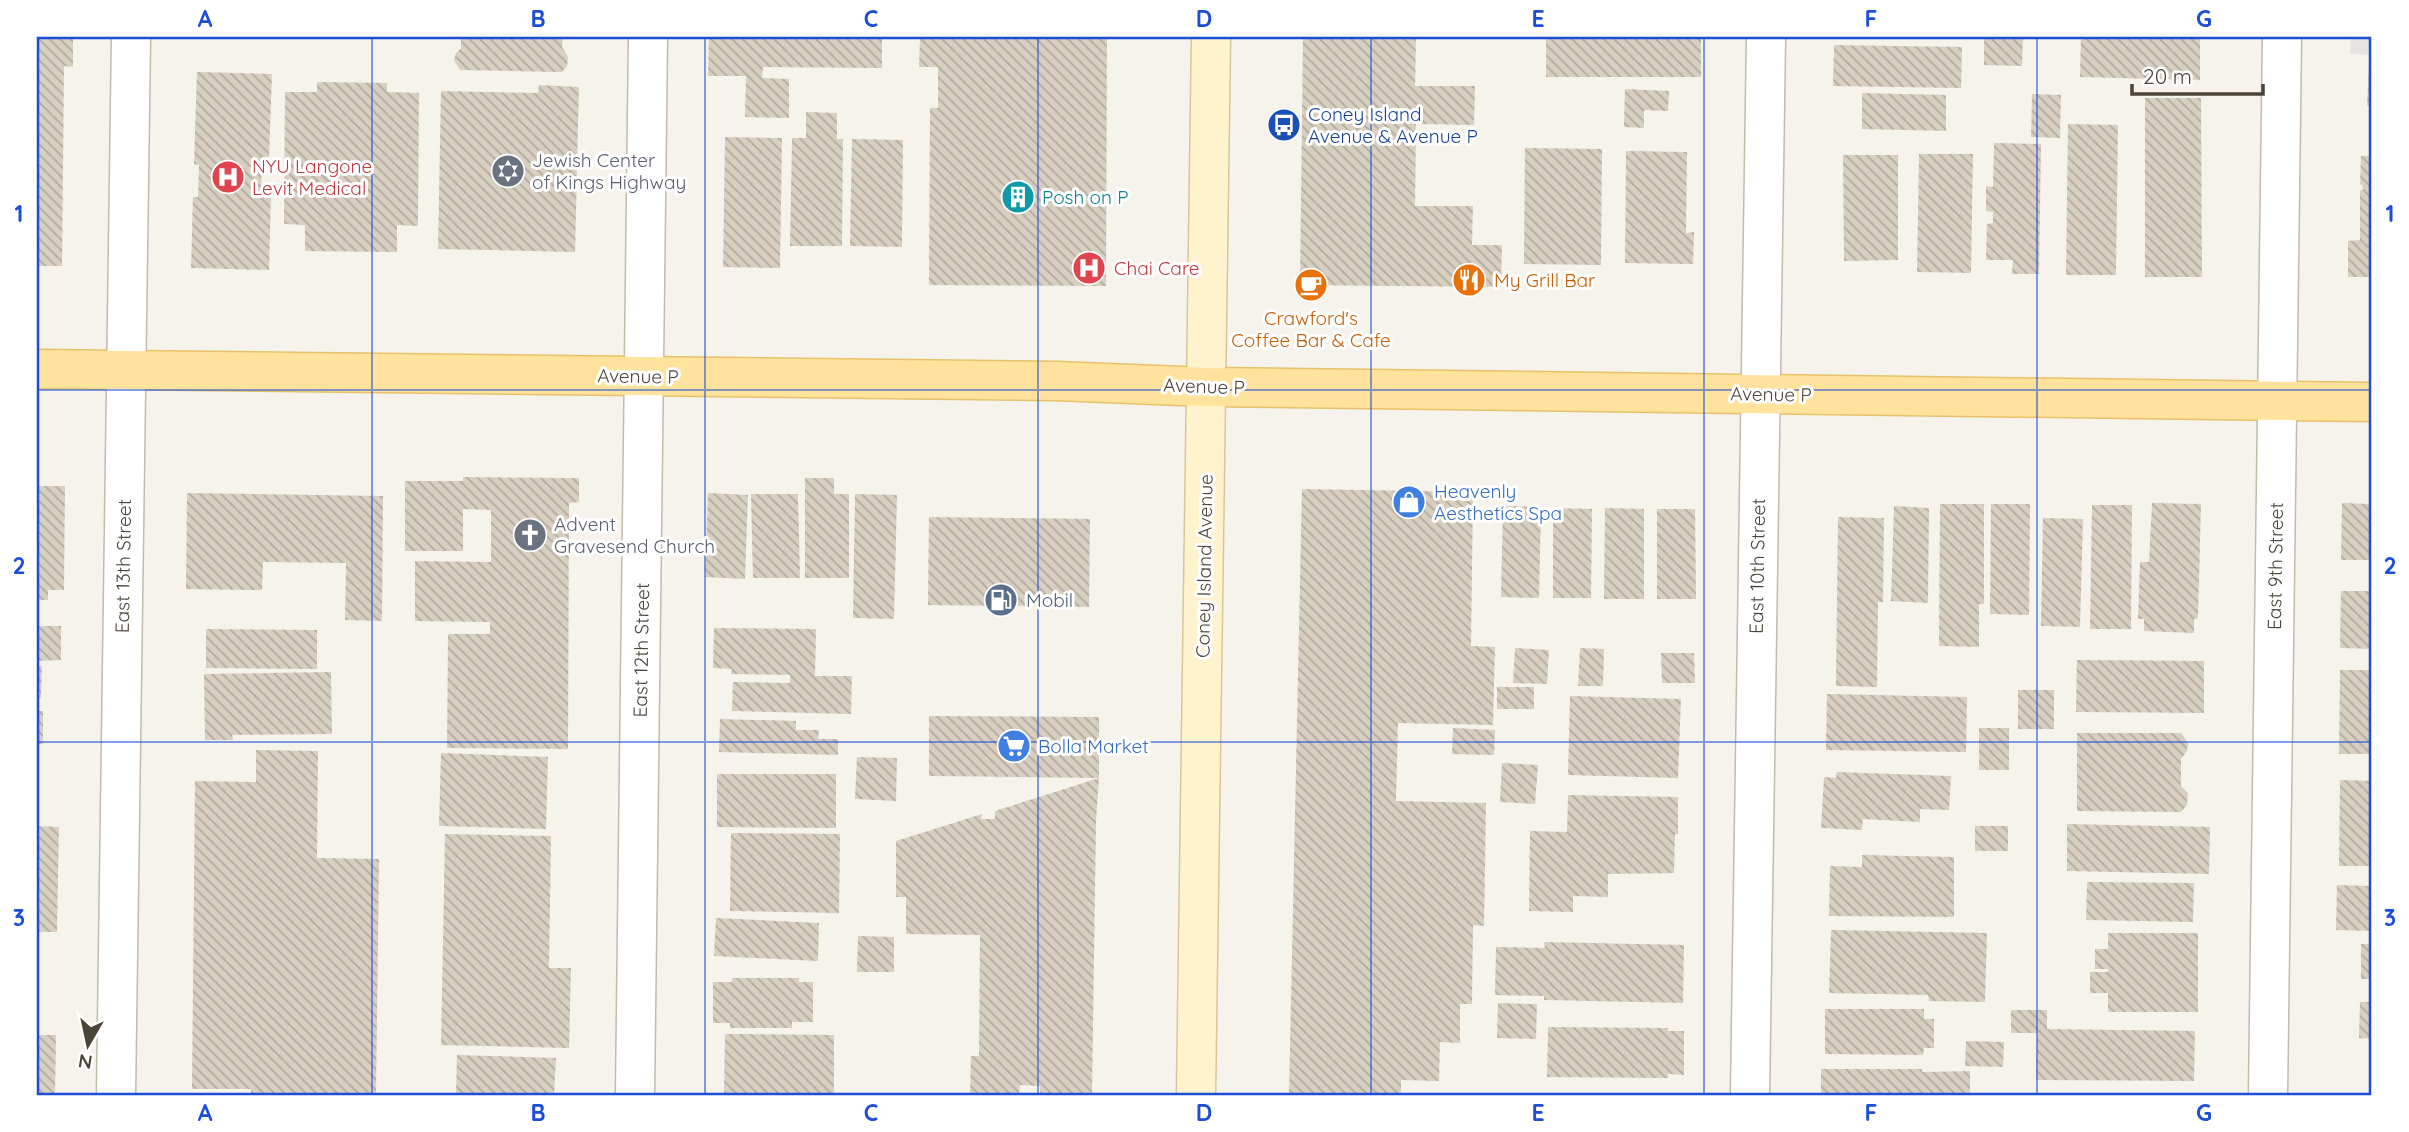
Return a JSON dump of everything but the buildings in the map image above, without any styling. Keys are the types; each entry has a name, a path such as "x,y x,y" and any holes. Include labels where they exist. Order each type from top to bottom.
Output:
{"main road":[{"name":"Coney Island Avenue","path":"1196,1095 1211,37"},
{"name":"Avenue P","path":"37,369 2372,402"}],"street":[{"name":"East 13th Street","path":"116,1095 131,37"},
{"name":"East 12th Street","path":"635,1095 648,37"},
{"name":"East 10th Street","path":"1750,1095 1766,37"},
{"name":"East 9th Street","path":"2268,1095 2282,37"}],"shaded area":[{"path":"2351,37 2372,37 2372,55 2350,54"}],"place":[{"name":"Coney Island Avenue & Avenue P","path":"1284,125"},
{"name":"Jewish Center of Kings Highway","path":"508,171"},
{"name":"NYU Langone Levit Medical","path":"228,177"},
{"name":"Posh on P","path":"1018,197"},
{"name":"Chai Care","path":"1089,268"},
{"name":"My Grill Bar","path":"1469,280"},
{"name":"Crawford's Coffee Bar & Cafe","path":"1311,285"},
{"name":"Heavenly Aesthetics Spa","path":"1409,502"},
{"name":"Advent Gravesend Church","path":"530,535"},
{"name":"Mobil","path":"1001,600"},
{"name":"Bolla Market","path":"1014,746"}]}
